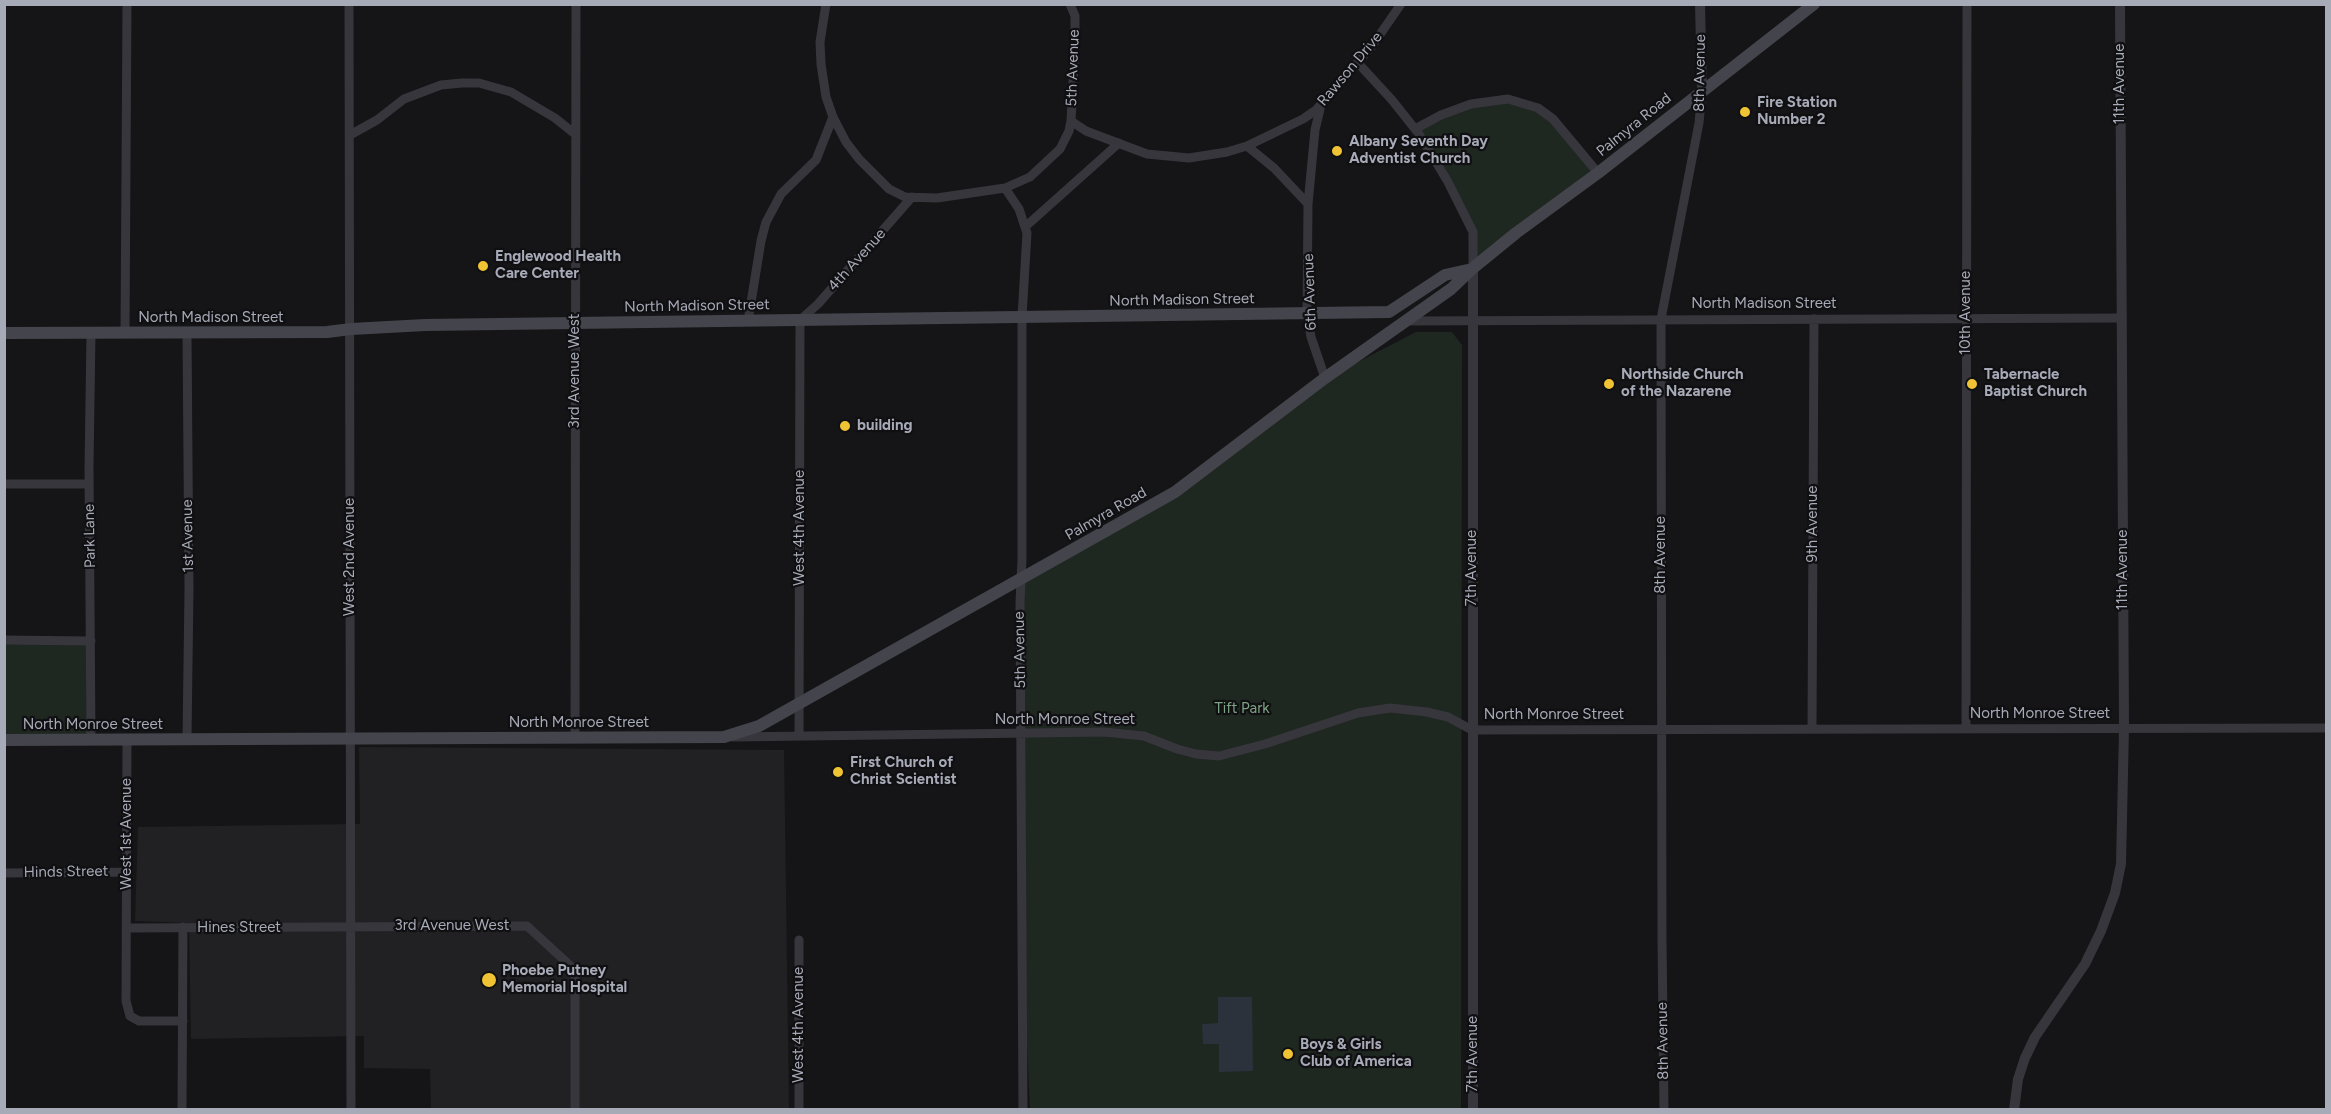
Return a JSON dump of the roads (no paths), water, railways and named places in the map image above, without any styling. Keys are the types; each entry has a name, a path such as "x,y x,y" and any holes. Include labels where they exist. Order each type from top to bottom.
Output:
{"main road":[{"name":"Palmyra Road","path":"724,737 759,726 1175,492 1325,378 1451,289 1516,233 1814,4"},
{"name":"Palmyra Road","path":"1389,312 1445,275 1473,268"},
{"name":"North Madison Street","path":"4,333 327,332 351,329 575,323 1389,312"},
{"name":"North Monroe Street","path":"4,740 724,737"}],"street":[{"path":"125,333 127,4"},
{"name":"West 2nd Avenue","path":"349,4 351,1110"},
{"name":"3rd Avenue West","path":"575,738 576,4"},
{"path":"826,4 820,42 826,97 833,117 846,141 889,189 905,196 937,198 1005,188 1030,177 1060,149 1071,121"},
{"name":"5th Avenue","path":"1070,4 1076,9 1071,121 1086,131 1119,143"},
{"name":"Rawson Drive","path":"1119,143 1147,154 1168,157 1208,156 1247,146 1303,119 1321,104 1358,63 1401,4"},
{"name":"8th Avenue","path":"1664,1110 1661,319 1699,123 1702,90 1700,4"},
{"name":"10th Avenue","path":"1966,729 1967,4"},
{"name":"11th Avenue","path":"2014,1110 2018,1079 2029,1048 2085,964 2108,916 2121,864 2124,728 2120,4"},
{"name":"7th Avenue","path":"1358,63 1415,129 1448,182 1473,232 1473,1110"},
{"path":"350,135 377,120 404,99 421,91 462,83 495,86 517,95 555,118 575,134"},
{"path":"1415,129 1441,115 1471,104 1508,99 1538,108 1553,119 1598,172"},
{"name":"6th Avenue","path":"1321,104 1315,130 1308,204 1308,313 1311,337 1325,378"},
{"path":"748,321 766,222 780,194 816,160 833,117"},
{"path":"1025,227 1119,143"},
{"path":"1247,146 1274,168 1308,204"},
{"name":"5th Avenue","path":"1005,188 1018,209 1025,227 1027,253 1022,317 1020,622 1023,1110"},
{"name":"4th Avenue","path":"800,320 818,304 912,197"},
{"name":"North Madison Street","path":"1407,321 2122,318"},
{"name":"9th Avenue","path":"1812,729 1814,319"},
{"name":"West 4th Avenue","path":"799,736 800,320"},
{"name":"Park Lane","path":"91,333 89,484 91,740"},
{"name":"1st Avenue","path":"187,333 189,589 187,740"},
{"path":"4,484 89,484"},
{"path":"4,640 92,641"},
{"name":"North Monroe Street","path":"724,737 1126,733 1144,735 1177,749 1196,754 1219,756 1262,745 1358,713 1390,708 1448,717 1472,730 2326,728"},
{"name":"West 1st Avenue","path":"127,740 126,1001 130,1016 139,1021 183,1021"},
{"name":"Hinds Street","path":"4,873 127,872"},
{"name":"3rd Avenue West","path":"351,927 527,926 575,970 575,1110"},
{"path":"182,1110 183,927"},
{"name":"Hines Street","path":"127,928 351,927"},
{"name":"West 4th Avenue","path":"799,940 799,1110"}],"place":[{"name":"Fire Station Number 2","path":"1745,112"},
{"name":"Albany Seventh Day Adventist Church","path":"1337,151"},
{"name":"Englewood Health Care Center","path":"483,266"},
{"name":"Northside Church of the Nazarene","path":"1609,384"},
{"name":"Tabernacle Baptist Church","path":"1972,384"},
{"name":"building","path":"845,426"},
{"name":"First Church of Christ Scientist","path":"838,772"},
{"name":"Phoebe Putney Memorial Hospital","path":"489,980"},
{"name":"Boys & Girls Club of America","path":"1288,1054"}],"park label":[{"name":"Tift Park","path":"1242,709"}]}
